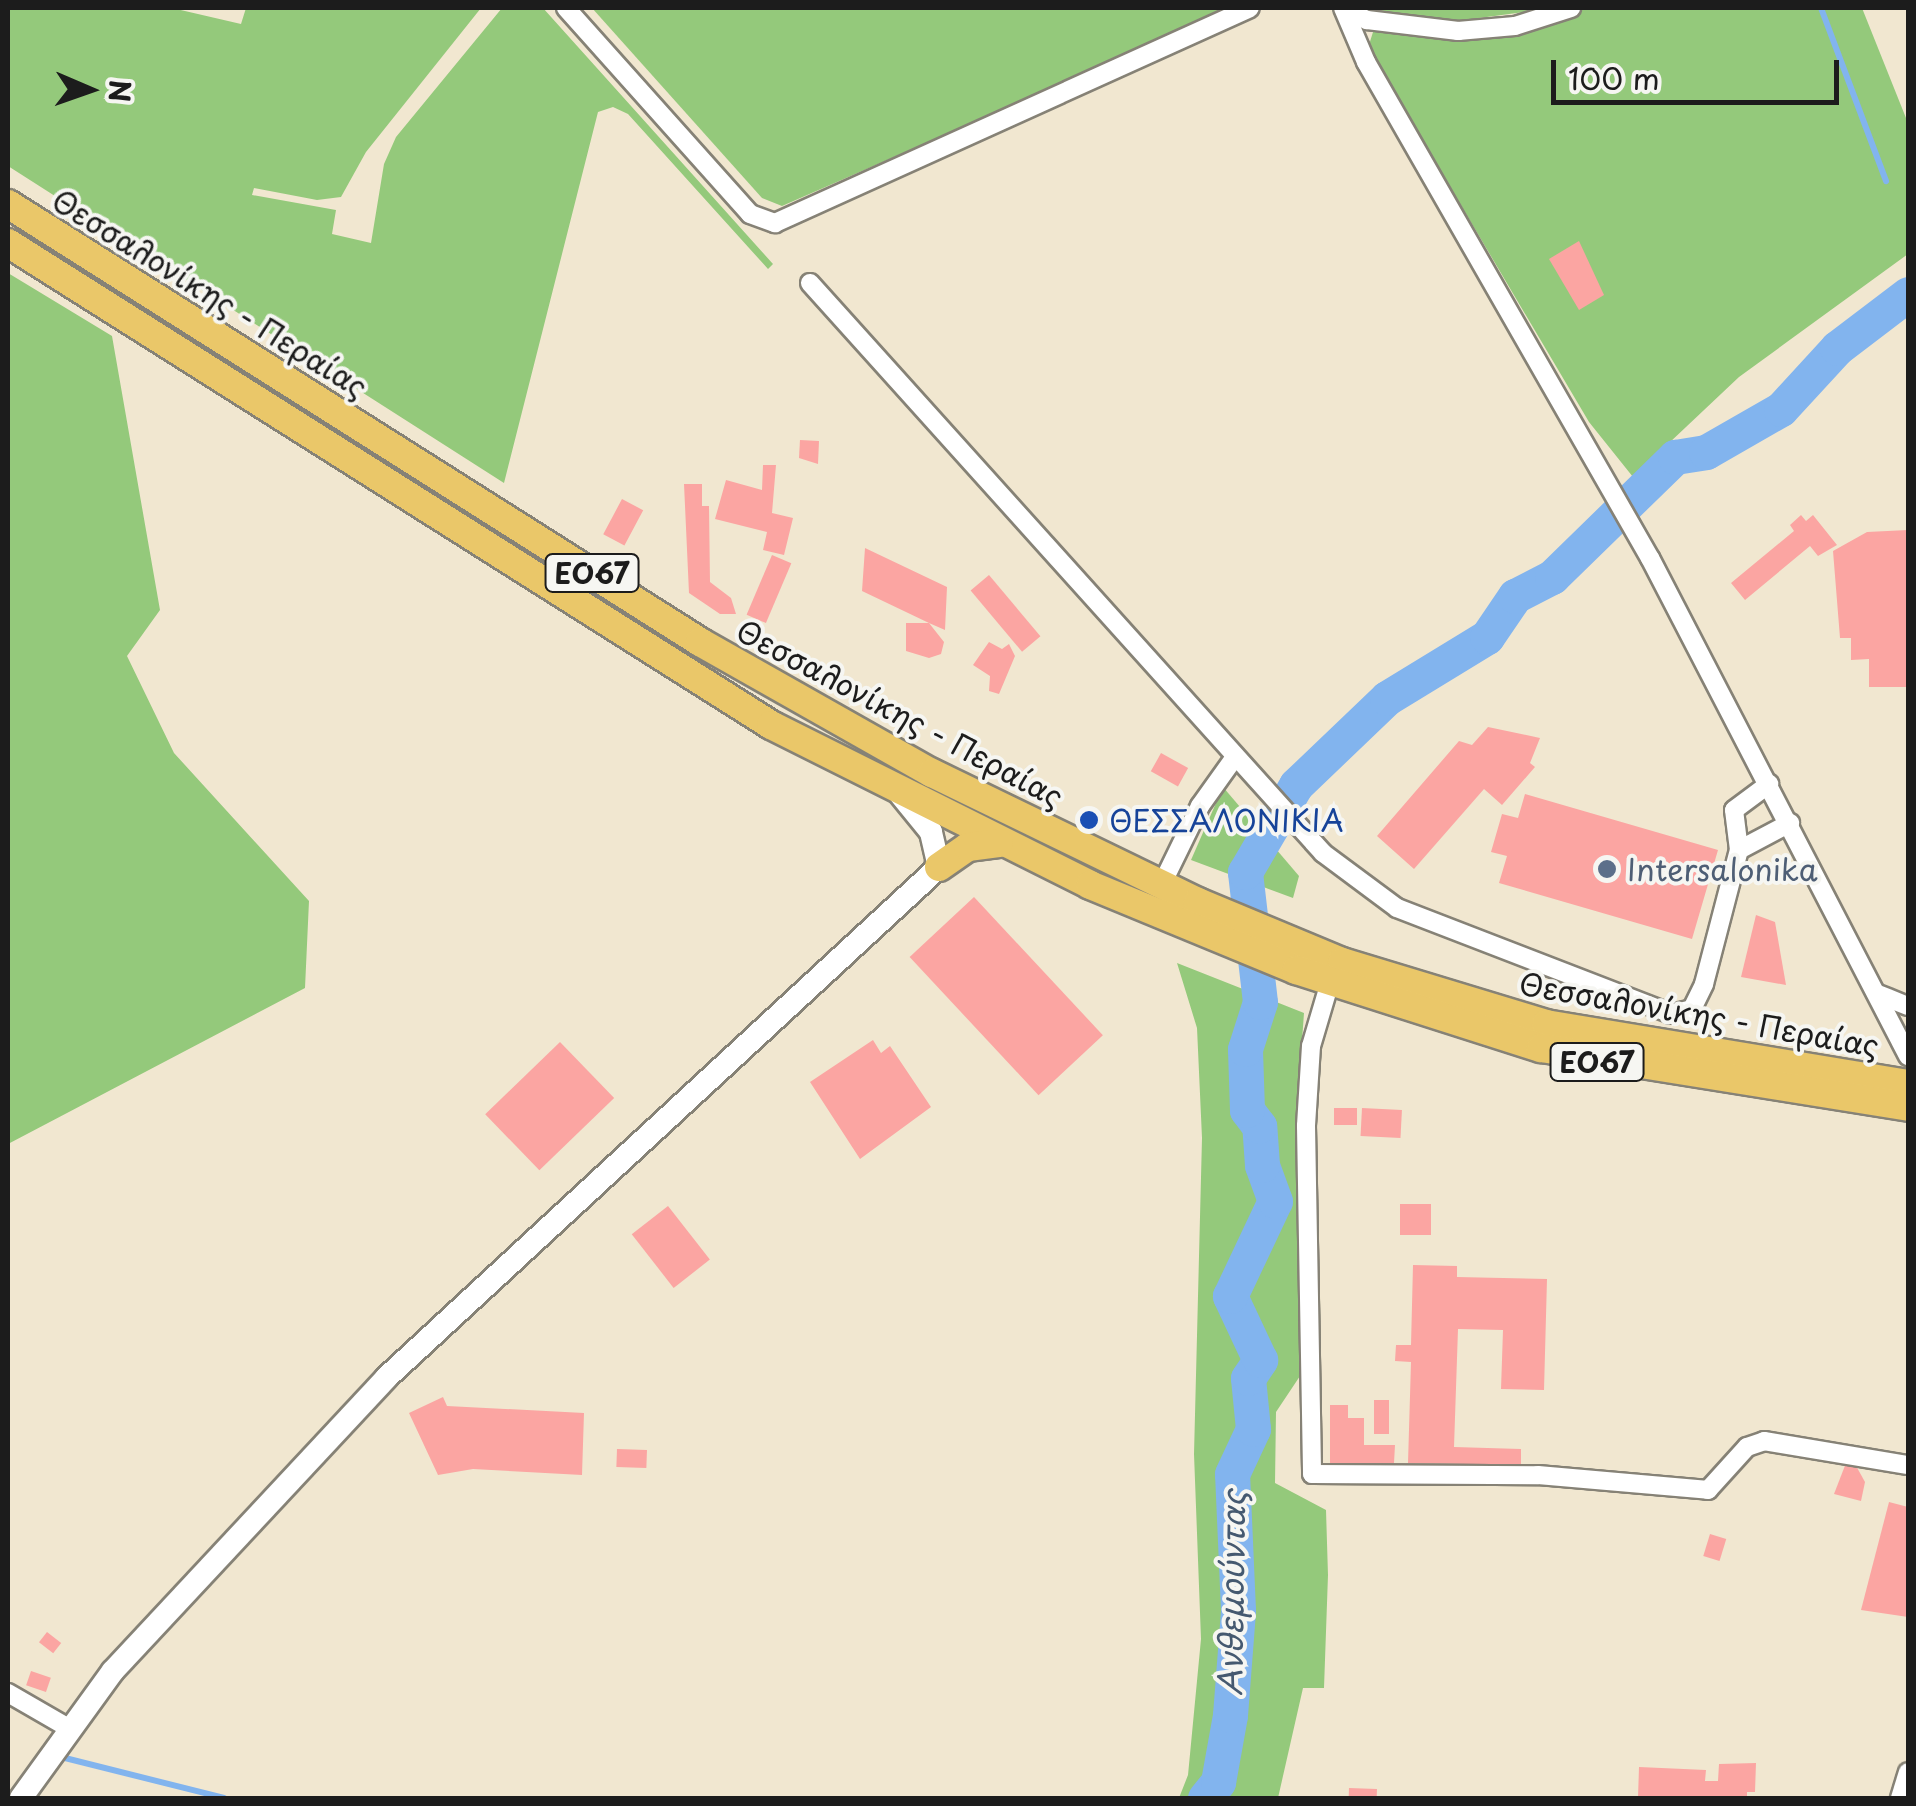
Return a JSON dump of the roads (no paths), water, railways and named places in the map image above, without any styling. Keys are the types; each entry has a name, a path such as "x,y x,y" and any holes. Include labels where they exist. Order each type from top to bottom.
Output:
{"main road":[{"name":"Θεσσαλονίκης - Περαίας","path":"8,204 700,642 916,765 1162,884 1194,915"},
{"name":"Θεσσαλονίκης - Περαίας","path":"8,242 662,659 900,794 999,843 1296,957 1546,1024 1908,1084"},
{"path":"939,868 968,848 999,843"},
{"name":"Θεσσαλονίκης - Περαίας","path":"1296,957 1330,982 1584,1059 1908,1107"}],"street":[{"path":"566,8 750,214 775,222 1250,8"},
{"path":"1344,8 1367,20 1458,31 1515,26 1571,8"},
{"path":"1344,8 1366,62 1650,558 1908,1056"},
{"path":"810,282 1323,853 1418,918 1672,1014 1692,1009 1704,984 1739,850 1734,810 1769,784"},
{"path":"1162,884 1200,806 1235,757"},
{"path":"21,1798 68,1727 386,1378 939,868 932,832 900,794"},
{"path":"1739,850 1790,823"},
{"path":"1330,982 1311,1046 1306,1126 1312,1474 1538,1475 1708,1490 1747,1447 1764,1441 1908,1466"},
{"path":"1878,994 1908,1006"},
{"path":"8,1693 68,1727"},
{"path":"1900,1798 1908,1772"}],"waterway":[{"path":"1821,8 1886,181"},
{"name":"Ανθεμούντας","path":"1205,1798 1218,1782 1230,1715 1238,1610 1232,1474 1253,1429 1248,1378 1260,1360 1230,1296 1275,1201 1262,1165 1259,1126 1247,1110 1245,1049 1260,1002 1245,872 1296,785 1387,698 1487,637 1515,596 1552,577 1675,457 1706,452 1781,409 1837,348 1908,294"},
{"path":"65,1758 224,1798"}],"place":[{"name":"ΘΕΣΣΑΛΟΝΙΚΙΑ","path":"1089,820"},
{"name":"Intersalonika","path":"1607,869"}]}
